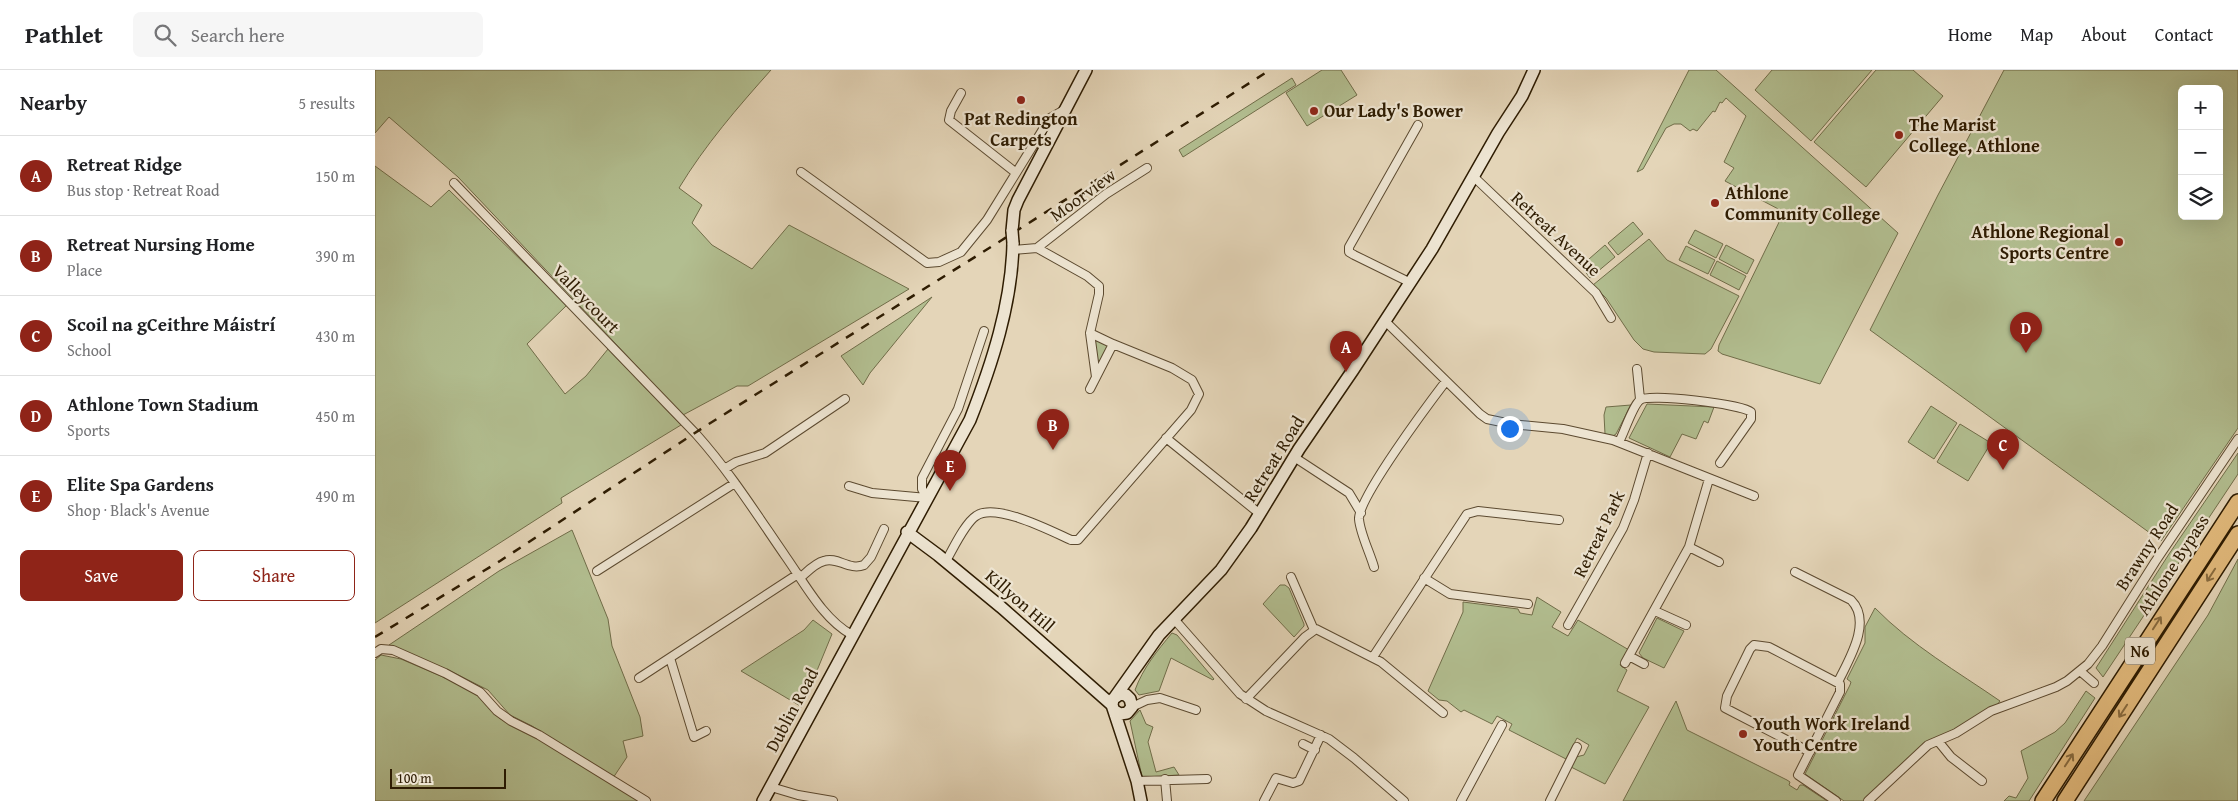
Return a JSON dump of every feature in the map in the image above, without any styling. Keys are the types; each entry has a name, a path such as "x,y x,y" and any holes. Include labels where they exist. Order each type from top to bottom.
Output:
{"highway":[{"name":"Athlone Bypass","path":"2043,801 2238,502"},
{"name":"N6","path":"2065,801 2238,534"}],"street":[{"name":"Dublin Road","path":"763,801 907,532 965,431 975,406 1008,295 1014,210 1086,70"},
{"name":"Retreat Road","path":"1119,703 1131,676 1151,646 1221,570 1260,514 1294,457 1409,282 1435,251 1498,133 1522,96 1533,70"},
{"path":"961,93 951,111 949,120 1015,172"},
{"path":"801,172 927,263 939,262 961,252 987,220 1050,118 1066,108"},
{"path":"1409,282 1354,255 1349,252 1349,247 1418,125"},
{"name":"Moorview","path":"1037,248 1106,194 1147,168"},
{"name":"Retreat Avenue","path":"1474,177 1597,293 1611,318"},
{"name":"Valleycourt","path":"454,183 696,434 726,468 735,483"},
{"path":"1012,241 1037,248 1087,276 1099,286 1099,294 1090,333 1096,377"},
{"path":"1385,321 1480,414 1487,418 1517,425 1563,428 1619,442 1754,496"},
{"path":"927,498 922,489 922,478 957,409 984,330"},
{"path":"946,561 975,516 986,511 1008,515 1071,540 1078,540 1194,405 1199,394 1192,380 1172,368 1090,333"},
{"path":"1090,389 1113,344"},
{"path":"1619,442 1640,399 1637,369"},
{"path":"1374,567 1359,519 1367,497 1393,455 1446,381"},
{"path":"726,468 736,462 765,453 845,399"},
{"path":"1640,399 1689,400 1737,406 1750,411 1751,419 1720,462"},
{"path":"1166,438 1260,514"},
{"name":"Brawny Road","path":"1868,801 1928,746 1956,733 1985,714 2055,688 2081,671 2098,653 2155,562 2238,439"},
{"name":"Retreat Park","path":"1568,625 1623,528 1634,500 1648,453"},
{"path":"1294,457 1349,493 1361,513"},
{"path":"1644,664 1627,659 1689,547 1709,479"},
{"path":"597,571 735,483 799,576 833,621 853,634"},
{"path":"849,486 872,494 927,498"},
{"path":"1373,657 1460,521 1470,512 1478,511 1559,520"},
{"path":"639,678 825,560 856,567 864,565 871,557 884,529"},
{"name":"Killyon Hill","path":"907,532 946,561 1119,703"},
{"path":"1689,547 1719,562"},
{"path":"1793,783 1840,692 1838,682 1858,640 1859,626 1855,605 1851,600 1795,572"},
{"path":"1291,577 1314,630"},
{"path":"1424,578 1450,594 1528,604"},
{"path":"1655,611 1686,625"},
{"path":"1174,619 1246,699 1267,711 1321,735 1355,758 1404,801"},
{"path":"1246,699 1314,630 1321,630 1373,657 1443,713"},
{"path":"1810,752 1728,710 1724,706 1727,696 1750,649 1756,645 1769,647 1838,682"},
{"path":"375,653 381,649 393,650 445,673 480,692 497,711 511,721 539,735 646,801"},
{"path":"669,658 694,737 706,731"},
{"path":"2081,671 2094,683"},
{"path":"1141,801 1124,739 1119,703 1163,698 1196,710"},
{"path":"1461,801 1501,725"},
{"path":"1264,801 1276,778 1293,783 1299,781 1321,735"},
{"path":"1938,742 1951,757 1982,781"},
{"path":"1303,744 1315,750"},
{"path":"1550,801 1577,747"},
{"path":"1798,775 1836,801"},
{"path":"1165,779 1167,801"},
{"path":"1137,781 1207,779"},
{"path":"771,787 797,798 833,801"}],"green space":[{"path":"375,70 771,70 734,112 679,188 702,205 692,223 712,245 752,269 789,225 909,289 748,386 737,386 683,415 458,177 389,117 375,133"},
{"path":"1322,70 1341,70 1357,95 1307,126 1286,93"},
{"path":"1689,70 1716,70 1898,233 1820,384 1722,354 1718,351 1719,345 1784,212 1725,181 1734,168 1724,162 1746,116 1726,98 1722,103 1720,102 1715,112 1713,111 1697,131 1693,129 1690,131 1681,124 1674,124 1666,128 1643,169 1637,172"},
{"path":"1772,70 1872,70 1811,141 1755,90"},
{"path":"1876,70 1913,70 1943,96 1866,187 1814,142"},
{"path":"2004,70 2238,70 2238,428 2161,541 1870,330"},
{"path":"1292,78 1296,85 1183,157 1179,150"},
{"path":"375,166 431,207 449,190 567,305 527,344 565,394 586,376 608,349 681,425 561,498 562,503 375,623"},
{"path":"1633,222 1643,234 1618,255 1608,243"},
{"path":"1695,230 1723,244 1716,258 1688,243"},
{"path":"1649,239 1667,260 1739,296 1711,349 1705,354 1654,352 1643,349 1634,340 1606,298 1593,285"},
{"path":"1605,245 1615,257 1590,278 1581,266"},
{"path":"1726,245 1754,260 1747,274 1719,259"},
{"path":"1686,246 1715,260 1708,274 1679,260"},
{"path":"1717,261 1746,276 1739,290 1710,275"},
{"path":"932,297 870,373 863,385 841,356"},
{"path":"1090,333 1113,344 1096,377"},
{"path":"1647,404 1714,407 1708,423 1704,421 1696,439 1682,434 1670,457 1629,438"},
{"path":"1631,405 1616,434 1613,436 1605,434 1604,415 1606,407"},
{"path":"1931,406 1957,423 1934,459 1908,442"},
{"path":"1960,424 1991,443 1968,481 1937,462"},
{"path":"2238,453 2238,474 2103,677 2096,668 2169,554"},
{"path":"572,530 608,619 612,646 640,717 643,736 623,741 627,757 613,778 532,726 510,715 488,690 450,671 389,645 499,571"},
{"path":"2238,559 2238,801 2084,801 2208,615"},
{"path":"1280,585 1285,585 1289,588 1304,624 1294,637 1263,604"},
{"path":"1537,597 1561,612 1552,627 1568,636 1578,620 1629,650 1620,665 1627,670 1617,691 1649,707 1605,784 1571,767 1576,757 1584,755 1589,745 1577,738 1566,759 1509,730 1512,724 1497,716 1492,724 1464,710 1461,712 1447,701 1439,700 1428,691 1463,612 1463,602 1518,609 1520,613 1532,615"},
{"path":"1875,608 1919,646 2000,701 1997,705 1955,730 1927,742 1863,801 1844,801 1805,774 1850,685 1851,682 1847,679 1865,643 1865,627"},
{"path":"1657,618 1684,631 1664,668 1643,658 1639,653"},
{"path":"813,620 832,634 802,707 741,671 804,630"},
{"path":"1172,633 1177,635 1214,679 1171,658 1159,691 1139,695 1135,690 1142,674"},
{"path":"381,655 401,659 466,687 483,698 499,718 542,740 640,801 375,801 375,660"},
{"path":"2086,691 2095,698 2029,801 2004,801 2009,796 2016,798 2028,778 2021,751 2055,732 2065,723"},
{"path":"1676,701 1687,730 1787,780 1790,782 1789,785 1797,790 1800,785 1803,785 1827,801 1623,801"},
{"path":"1140,710 1146,724 1153,727 1148,742 1156,772 1174,767 1179,775 1142,777 1130,721"}],"railway":[{"path":"375,637 500,561 704,427 1270,70"}],"place":[{"name":"Pat Redington Carpets","path":"1021,100"},
{"name":"Our Lady's Bower","path":"1314,111"},
{"name":"The Marist College, Athlone","path":"1899,135"},
{"name":"Athlone Community College","path":"1715,203"},
{"name":"Athlone Regional Sports Centre","path":"2119,242"},
{"name":"Athlone Town Stadium","path":"2026,353"},
{"name":"Retreat Ridge","path":"1346,372"},
{"name":"Retreat Nursing Home","path":"1053,450"},
{"name":"Scoil na gCeithre Máistrí","path":"2003,470"},
{"name":"Elite Spa Gardens","path":"950,491"},
{"name":"Youth Work Ireland Youth Centre","path":"1743,734"}]}
